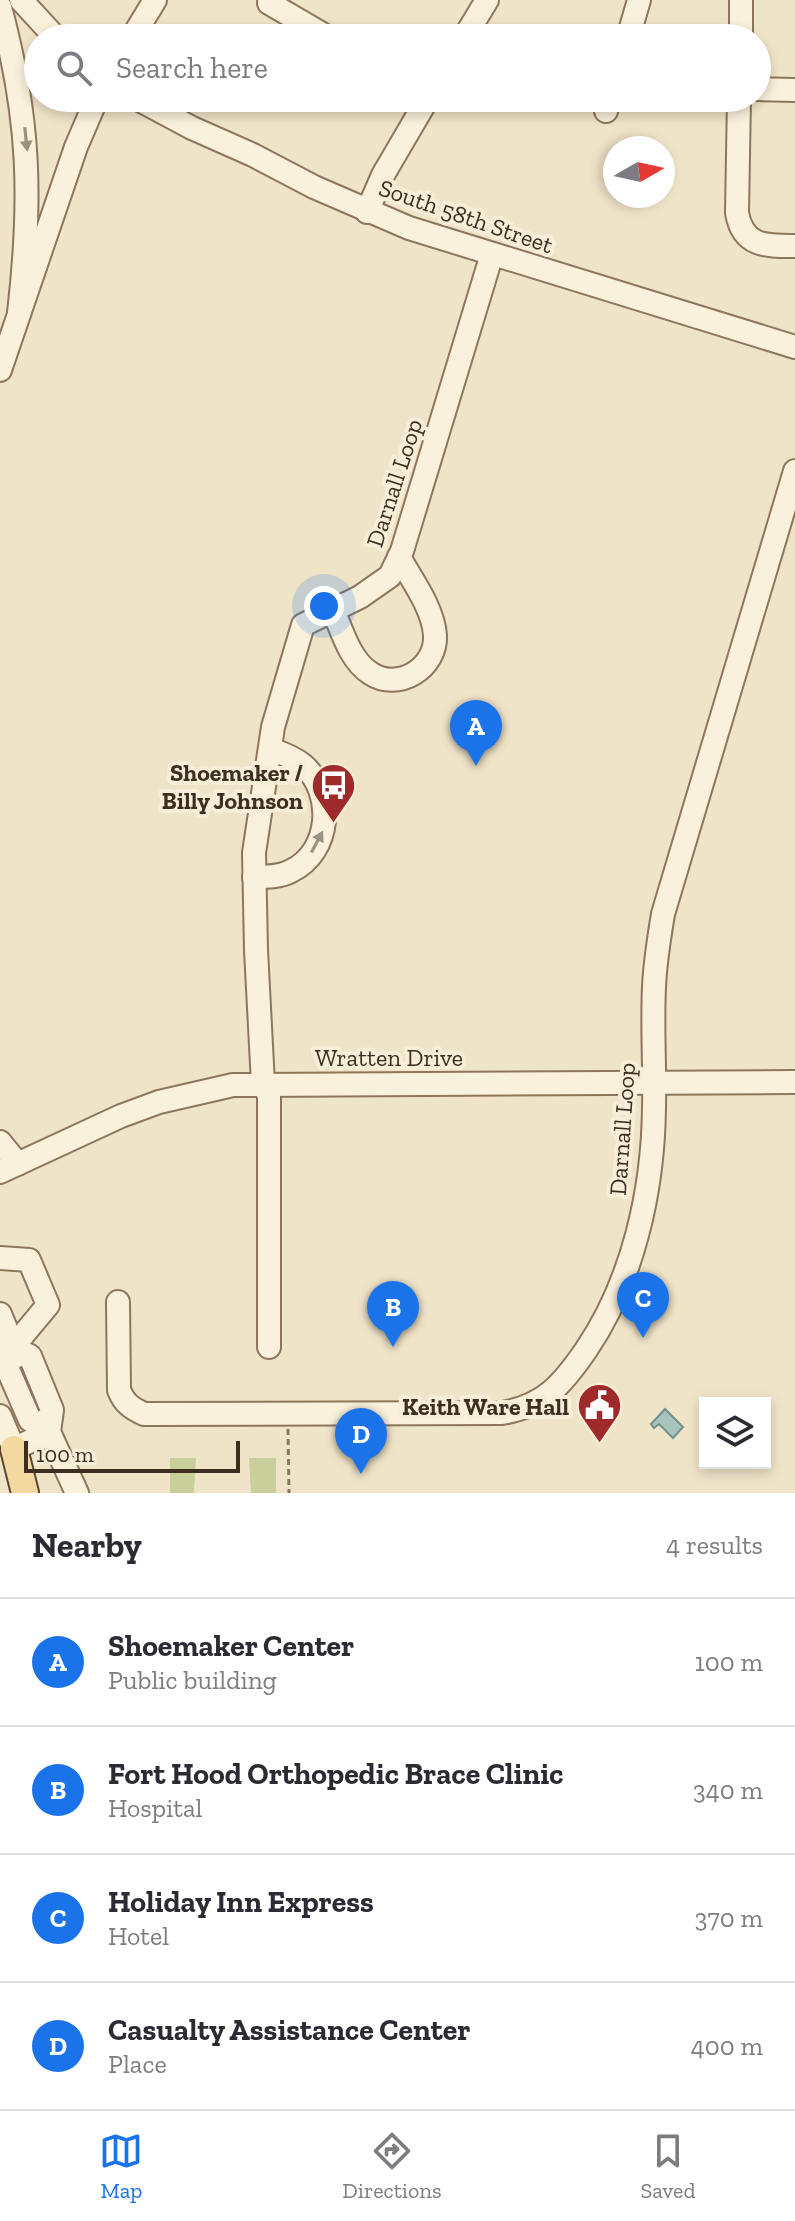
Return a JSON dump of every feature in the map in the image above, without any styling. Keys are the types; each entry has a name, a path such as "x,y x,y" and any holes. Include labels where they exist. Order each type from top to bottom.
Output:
{"main road":[{"path":"14,1449 25,1493"}],"street":[{"path":"21,0 43,24"},
{"path":"140,24 155,0"},
{"path":"472,24 487,0"},
{"path":"632,24 639,0"},
{"path":"741,0 741,24"},
{"path":"269,3 305,24"},
{"path":"0,7 16,75 27,145 28,225 19,313"},
{"path":"771,89 795,90"},
{"path":"0,370 76,147 91,112"},
{"name":"South 58th Street","path":"162,112 367,212 492,254 795,347"},
{"path":"367,212 383,175 420,112"},
{"path":"739,112 739,225 745,234 764,245 795,246"},
{"name":"Darnall Loop","path":"269,1347 269,1095 263,1084 254,853 271,738 303,625 360,597 390,576 399,557 492,254"},
{"name":"Darnall Loop","path":"118,1302 119,1390 132,1409 144,1414 502,1413 541,1401 575,1367 599,1331 639,1227 653,1138 654,989 663,914 795,471"},
{"path":"333,610 348,645 372,675 401,679 416,674 433,650 435,636 421,596 399,557"},
{"path":"254,877 272,877 292,871 309,857 325,823 319,787 306,768 271,738"},
{"name":"Wratten Drive","path":"9,1168 121,1116 159,1102 233,1085 795,1082"},
{"path":"0,1142 9,1168"},
{"path":"0,1258 29,1260 48,1305 7,1350"},
{"path":"0,1314 7,1350 77,1493"},
{"path":"0,1416 14,1449 49,1432"}],"path":[{"path":"288,1414 289,1493"}],"green space":[{"path":"170,1458 196,1458 194,1493 170,1493"},
{"path":"249,1458 276,1458 276,1493 251,1493"}],"water":[{"path":"665,1409 683,1427 673,1438 659,1424 654,1428 651,1424"}],"place":[{"name":"Shoemaker Center","path":"476,766"},
{"name":"Shoemaker / Billy Johnson","path":"334,825"},
{"name":"Holiday Inn Express","path":"643,1338"},
{"name":"Fort Hood Orthopedic Brace Clinic","path":"393,1347"},
{"name":"Keith Ware Hall","path":"600,1445"},
{"name":"Casualty Assistance Center","path":"361,1474"}]}
